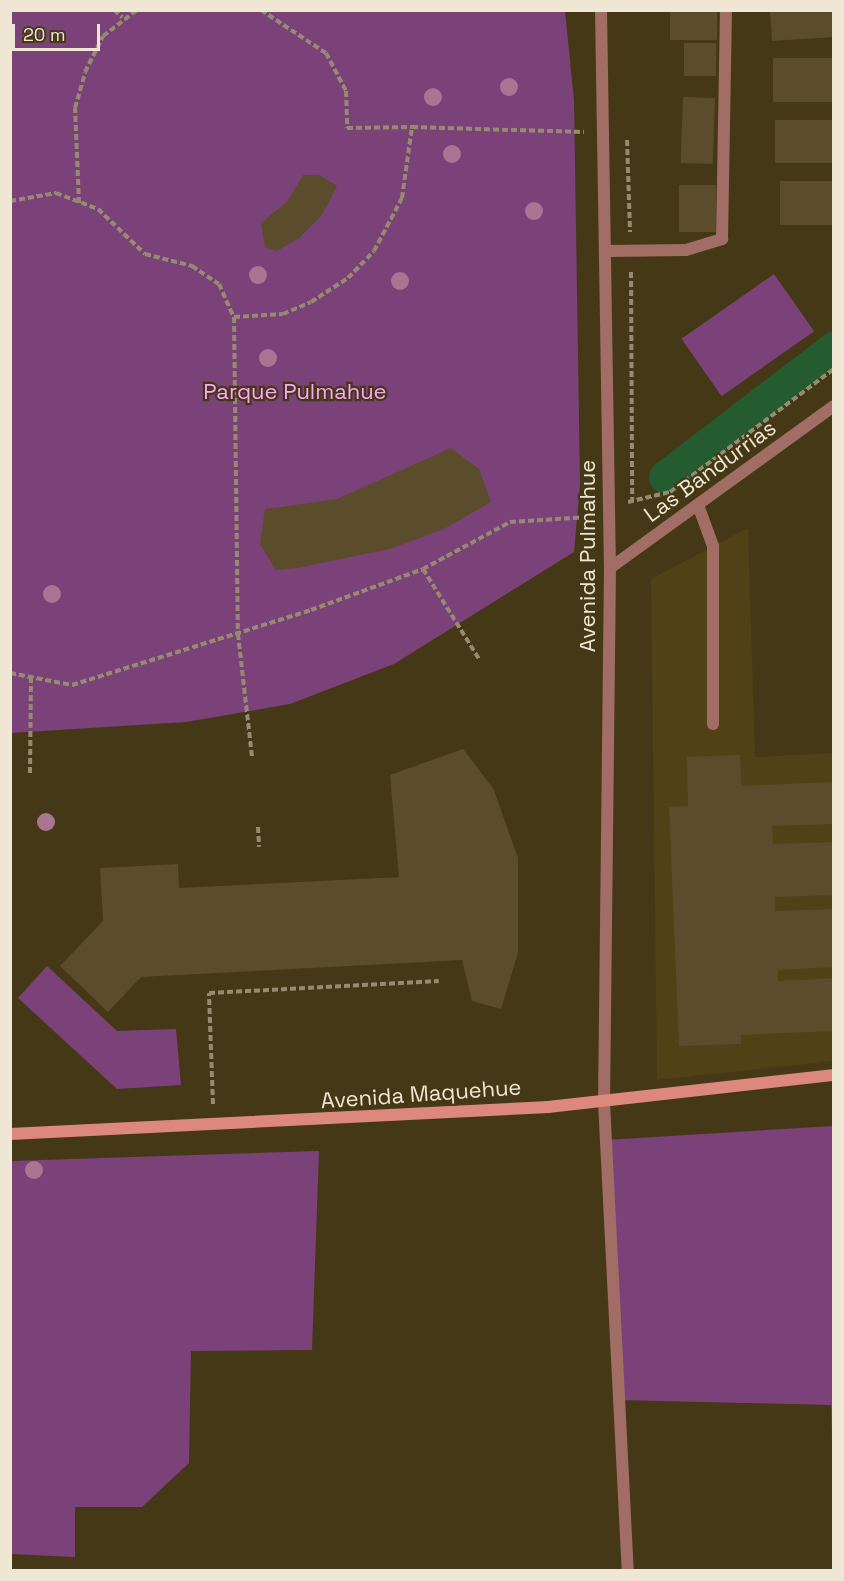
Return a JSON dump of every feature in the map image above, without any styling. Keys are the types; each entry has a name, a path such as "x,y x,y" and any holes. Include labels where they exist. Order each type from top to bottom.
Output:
{"main road":[{"name":"Avenida Maquehue","path":"10,1134 214,1126 604,1102 834,1076"}],"street":[{"name":"Avenida Pulmahue","path":"601,10 609,251 610,568 604,1102 628,1570"},
{"path":"609,251 686,250 722,239 726,10"},
{"name":"Las Bandurrias","path":"610,568 834,406"},
{"path":"698,505 713,546 713,724"}],"path":[{"path":"114,10 122,17"},
{"path":"79,204 75,108 102,36 122,17 137,10"},
{"path":"261,10 326,53 346,91 347,128 605,132"},
{"path":"234,317 283,314 311,302 348,278 374,251 402,198 412,128"},
{"path":"10,201 57,193 110,217 145,254 192,266 219,284 234,317 238,634 252,757"},
{"path":"609,503 649,502 670,492 834,369"},
{"path":"10,673 72,685 238,634 423,569 510,522 590,517"},
{"path":"423,569 479,658"},
{"path":"30,678 30,773"},
{"path":"258,828 259,847"},
{"path":"214,1126 209,993 439,981"}],"shaded area":[{"path":"748,528 755,757 833,753 833,1061 657,1080 651,579"}],"green space":[{"name":"Parque Pulmahue","path":"11,11 565,11 574,101 580,484 574,552 394,664 290,704 186,722 11,733"},
{"path":"774,274 814,331 722,396 681,339"},
{"path":"47,966 117,1031 176,1029 181,1085 117,1089 18,998"},
{"path":"833,1126 833,1479 831,1405 620,1400 605,1140"},
{"path":"319,1151 312,1350 191,1351 189,1463 142,1507 75,1507 75,1557 11,1554 11,1161"}],"building":[{"path":"670,10 717,10 717,40 670,40"},
{"path":"770,10 834,10 834,37 772,41"},
{"path":"684,43 716,43 716,76 684,76"},
{"path":"773,58 834,58 834,102 773,102"},
{"path":"683,97 715,98 713,164 681,163"},
{"path":"775,120 834,120 834,163 775,163"},
{"path":"303,175 319,175 337,186 322,215 299,238 277,251 265,247 261,223 287,202"},
{"path":"780,181 834,181 834,225 780,225"},
{"path":"679,185 716,185 716,232 679,232"},
{"path":"451,448 479,469 491,502 444,529 390,549 297,568 276,570 260,544 265,509 337,499"},
{"path":"463,749 493,788 518,858 518,953 501,1009 472,1001 462,960 141,977 108,1012 60,966 103,921 100,868 178,864 179,888 399,877 390,775"},
{"path":"740,755 741,786 834,782 834,824 772,826 773,844 834,842 834,895 775,897 775,911 834,909 834,967 778,970 778,981 834,978 834,1031 741,1035 741,1044 679,1046 669,807 688,806 687,757"}],"waterway":[{"path":"665,477 834,348"}]}
